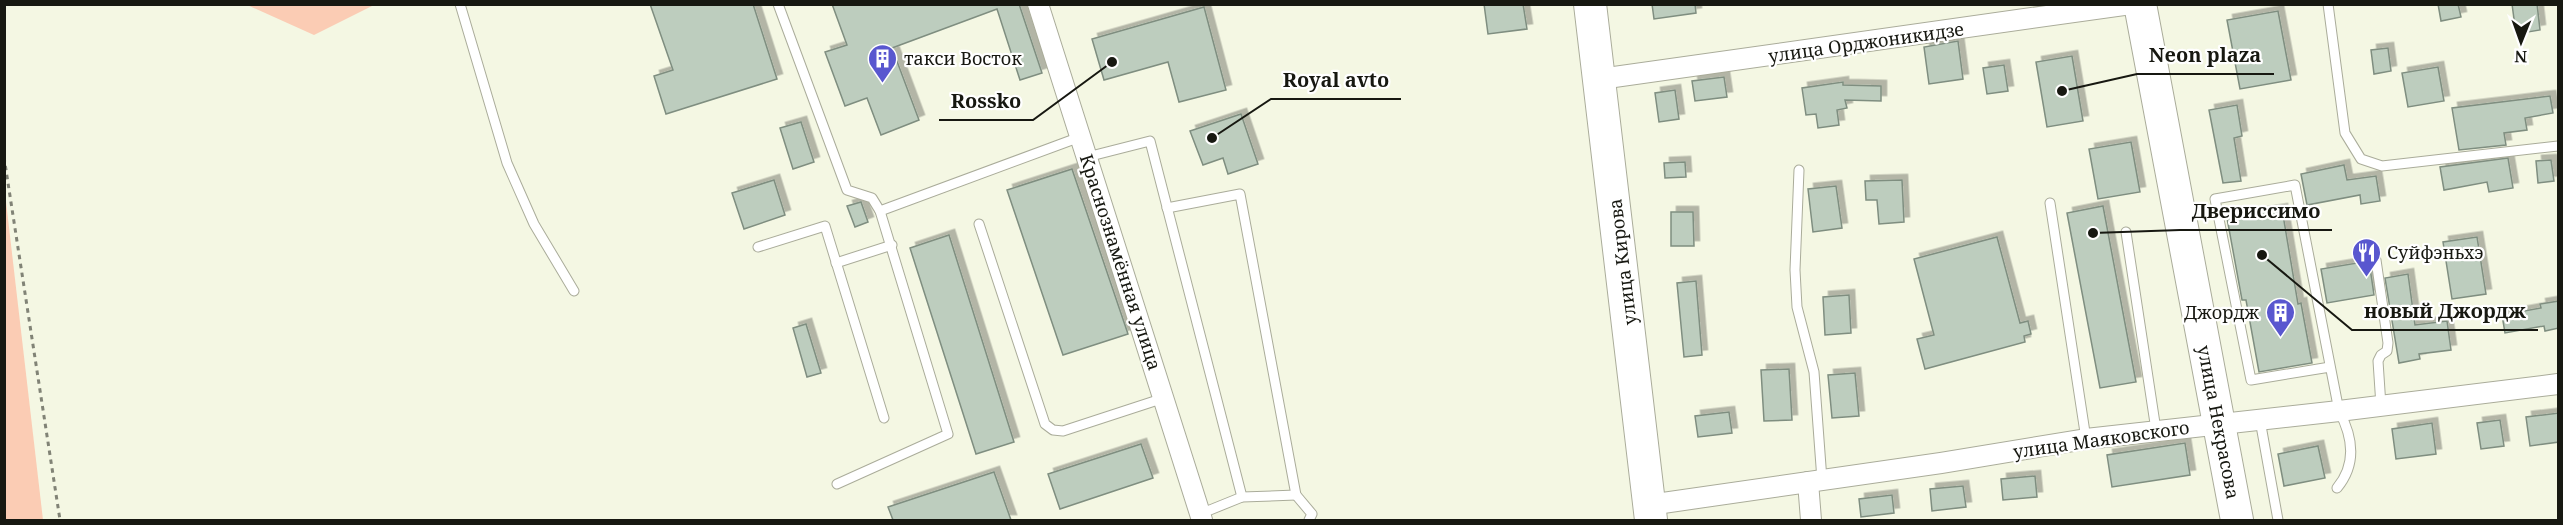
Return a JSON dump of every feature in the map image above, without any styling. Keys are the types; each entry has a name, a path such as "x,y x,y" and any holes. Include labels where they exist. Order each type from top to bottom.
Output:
{"highway":[{"name":"улица Кирова","path":"1590,4 1650,513"},
{"name":"улица Некрасова","path":"2140,4 2237,520"}],"street":[{"name":"улица Орджоникидзе","path":"1600,79 2131,4"},
{"name":"Краснознамённая улица","path":"1042,5 1080,137 1201,517"},
{"name":"улица Маяковского","path":"1650,513 1815,481 2086,439 2559,384"},
{"path":"1811,520 1815,481"}],"lane":[{"path":"460,4 507,163 534,224 574,291"},
{"path":"778,4 847,190 872,198 880,211 948,434 837,484"},
{"path":"2328,4 2345,133 2361,159 2382,166 2559,146"},
{"path":"880,211 1080,137"},
{"path":"1087,157 1150,141 1242,497"},
{"path":"1798,171 1795,270 1797,307 1814,372 1815,481"},
{"path":"2330,367 2251,380 2215,199 2295,185 2339,411 2349,429 2351,455 2346,476 2337,488"},
{"path":"1167,208 1240,194 1296,495 1312,514 1309,520"},
{"path":"2050,203 2086,439"},
{"path":"979,224 1045,424 1053,430 1063,431 1164,398"},
{"path":"758,247 825,226 884,418"},
{"path":"2126,232 2156,430"},
{"path":"836,263 892,245"},
{"path":"2376,260 2388,343 2387,351 2380,355 2378,361 2381,406"},
{"path":"2259,420 2278,520"},
{"path":"1201,517 1242,497 1296,495"}],"path":[{"path":"4,157 60,520"}],"shaded area":[{"path":"245,4 374,4 374,5 314,35"},
{"path":"5,193 43,520 5,520"}],"building":[{"path":"650,4 753,4 777,79 666,114 654,76 673,70"},
{"name":"такси Восток","path":"832,4 1019,4 1042,73 1020,80 997,9 892,48 919,120 881,135 867,98 845,106 825,52 847,45"},
{"path":"1484,4 1523,4 1527,29 1488,34"},
{"path":"1652,4 1695,4 1696,13 1654,19"},
{"path":"2438,4 2458,4 2461,17 2441,21"},
{"path":"2512,4 2537,4 2540,30 2516,34"},
{"path":"1204,7 1226,90 1179,102 1168,62 1104,80 1092,39"},
{"path":"2278,11 2291,80 2240,89 2227,20"},
{"path":"1958,41 1963,79 1929,84 1924,47"},
{"path":"2388,48 2391,71 2374,74 2371,50"},
{"path":"2072,56 2083,121 2047,127 2036,62"},
{"path":"2004,65 2008,91 1987,94 1983,68"},
{"path":"2438,67 2444,101 2408,107 2402,73"},
{"path":"1724,77 1727,97 1695,101 1692,81"},
{"path":"1843,82 1843,85 1881,86 1881,101 1845,100 1847,108 1837,110 1839,125 1818,128 1816,114 1806,115 1802,88"},
{"path":"1675,90 1679,119 1659,122 1655,93"},
{"path":"2550,96 2553,113 2525,118 2527,130 2504,133 2506,145 2459,150 2452,108"},
{"path":"2237,105 2242,136 2234,138 2241,181 2223,183 2209,110"},
{"path":"1241,114 1258,164 1228,174 1223,158 1203,165 1190,131"},
{"path":"801,122 814,162 793,169 780,128"},
{"path":"2131,142 2140,192 2098,199 2089,149"},
{"path":"2508,158 2513,188 2489,192 2487,182 2444,190 2440,167"},
{"path":"2551,160 2554,181 2538,183 2536,161"},
{"path":"1685,162 1686,177 1665,178 1664,163"},
{"path":"2344,165 2347,180 2376,176 2380,201 2361,204 2360,195 2307,205 2301,174"},
{"path":"1072,169 1128,334 1063,355 1007,190"},
{"path":"774,180 785,215 744,229 732,193"},
{"path":"1902,180 1904,222 1879,224 1877,200 1866,200 1865,181"},
{"path":"1836,186 1842,228 1813,232 1808,189"},
{"path":"861,202 868,222 855,227 847,206"},
{"path":"2103,206 2136,382 2100,388 2067,213"},
{"path":"2282,209 2298,304 2301,303 2312,363 2259,372 2246,300 2242,300 2227,218"},
{"path":"1671,212 1693,212 1694,246 1671,246"},
{"path":"949,235 1014,442 976,454 910,248"},
{"path":"1997,237 2020,323 2028,321 2031,334 2024,336 2025,342 1925,369 1917,339 1934,335 1914,259"},
{"path":"2477,237 2486,294 2452,299 2443,242"},
{"path":"2369,261 2374,295 2327,303 2321,269"},
{"path":"2408,274 2415,325 2447,321 2451,350 2419,354 2420,359 2399,363 2385,278"},
{"path":"1696,281 1702,355 1684,357 1677,283"},
{"path":"1849,295 1851,333 1825,335 1823,297"},
{"path":"2559,301 2559,328 2545,331 2544,326 2505,333 2502,315 2541,308 2540,304"},
{"path":"806,324 821,373 807,377 793,328"},
{"path":"1789,369 1792,420 1764,421 1761,370"},
{"path":"1855,373 1859,416 1832,418 1828,375"},
{"path":"1729,412 1732,433 1698,437 1695,416"},
{"path":"2559,413 2559,442 2530,446 2526,417"},
{"path":"2500,420 2504,446 2481,449 2477,423"},
{"path":"2432,423 2436,454 2396,459 2392,429"},
{"path":"2185,443 2190,475 2112,487 2107,455"},
{"path":"1141,444 1153,478 1060,509 1048,474"},
{"path":"2318,446 2325,478 2284,486 2278,454"},
{"path":"994,472 1011,520 893,520 888,507"},
{"path":"2035,476 2037,497 2003,500 2001,479"},
{"path":"1963,486 1966,507 1932,511 1930,489"},
{"path":"1892,495 1894,513 1861,517 1859,499"}],"place":[{"name":"Rossko","path":"1112,62"},
{"name":"такси Восток","path":"883,84"},
{"name":"Neon plaza","path":"2062,91"},
{"name":"Royal avto","path":"1212,138"},
{"name":"Двериссимо","path":"2093,233"},
{"name":"новый Джордж","path":"2262,255"},
{"name":"Суйфэньхэ","path":"2366,278"},
{"name":"Джордж","path":"2280,338"}]}
